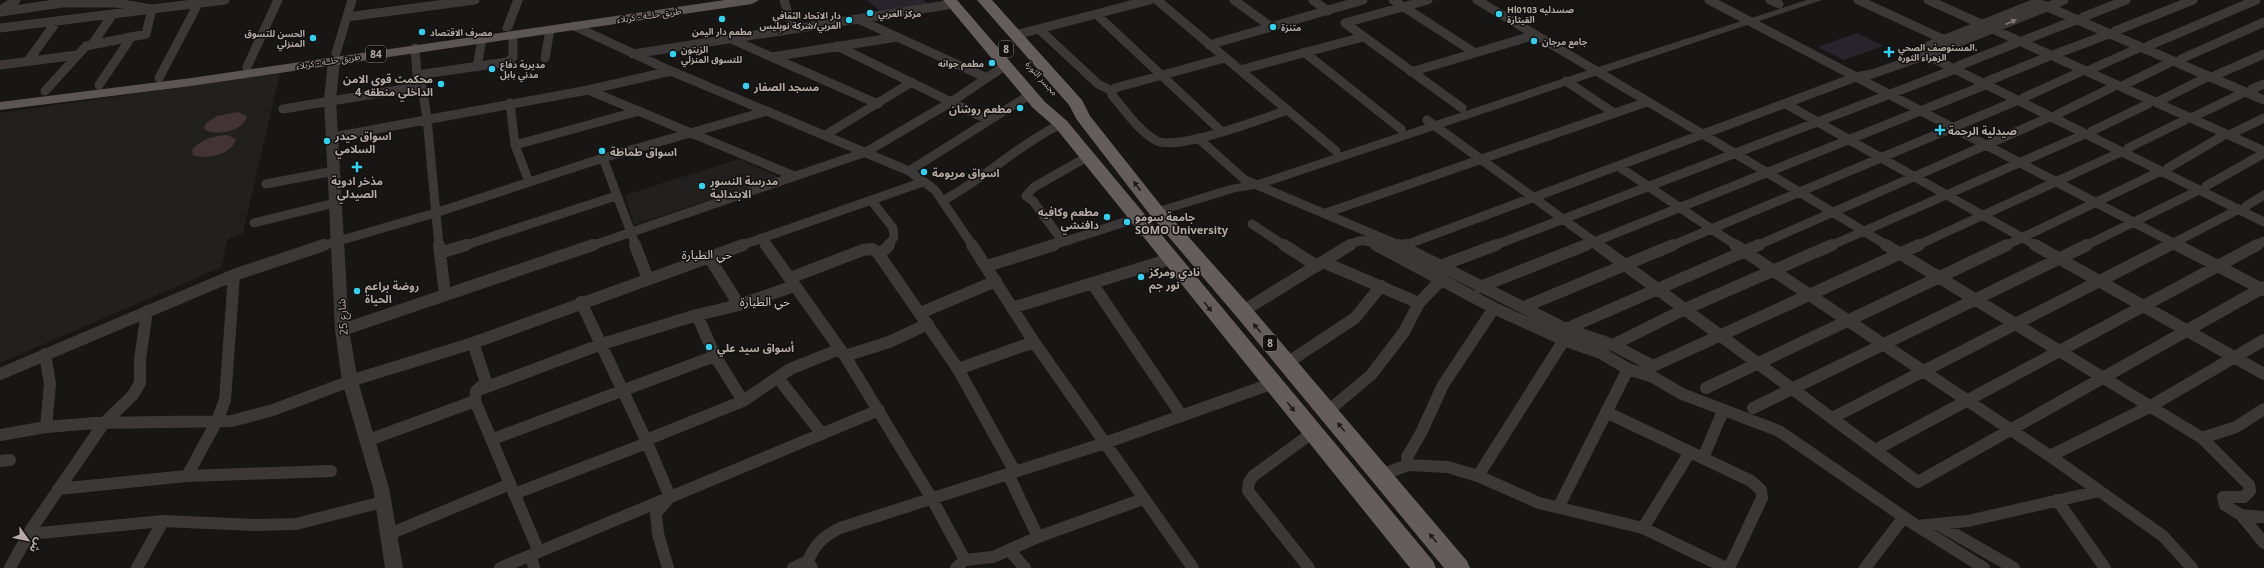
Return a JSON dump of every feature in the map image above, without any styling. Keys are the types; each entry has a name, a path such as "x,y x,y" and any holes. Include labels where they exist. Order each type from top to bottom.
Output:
{"highway":[{"name":"مجسر الثورة","path":"972,0 1054,97 1061,124"},
{"path":"984,0 1076,103 1083,117"},
{"path":"994,0 1003,22"},
{"name":"مجسر الثورة","path":"951,2 1054,97 1083,117"},
{"path":"951,2 1031,94 1061,124"},
{"name":"8","path":"1083,117 1157,212 1287,363 1458,568"},
{"name":"8","path":"1061,124 1271,384 1424,568"},
{"path":"1337,463 1352,466 1359,463 1362,458 1362,452"},
{"path":"1374,507 1376,497 1381,494 1394,495 1400,498"}],"main road":[{"name":"طريق حلــة - كربلاء","path":"0,96 52,94 95,89 335,57 510,32 715,0"},
{"name":"طريق حلــة - كربلاء","path":"95,89 160,78 482,39 510,32 550,30 739,1"},
{"name":"طريق حلــة - كربلاء","path":"0,106 52,94"}],"street":[{"path":"0,11 16,0"},
{"path":"36,7 47,0"},
{"path":"0,28 152,9 177,3 198,4 225,0"},
{"path":"247,67 278,0"},
{"path":"335,57 352,0"},
{"path":"347,17 446,2 475,0"},
{"path":"417,75 507,62 513,58 510,32 518,0"},
{"path":"784,0 793,29"},
{"path":"1016,35 1150,0"},
{"path":"1157,0 1336,151"},
{"path":"1234,0 1270,26"},
{"path":"1313,0 1328,11"},
{"path":"1209,45 1270,26 1364,0"},
{"path":"1393,0 1475,53"},
{"path":"1428,0 1404,8 1345,23 1462,108"},
{"path":"1477,0 1647,102 1767,171 2202,438 2249,485 2250,491 2244,497 2223,497 2225,505 2241,515 2264,543"},
{"path":"1709,0 2263,289"},
{"path":"1744,19 1774,2 1793,0"},
{"path":"1234,188 1245,180 1402,129 1430,123 1462,108 1592,69 1744,19 1817,0"},
{"path":"1858,0 1945,40"},
{"path":"1924,52 1977,23 2045,3 2064,0"},
{"path":"1440,266 1817,122 2126,0"},
{"path":"1480,287 1593,240 1987,83 2050,56 2193,0"},
{"path":"1524,307 2256,0 2264,4"},
{"path":"1932,1 2263,154"},
{"path":"632,54 731,38 860,20 951,2"},
{"path":"0,11 62,3 116,3 152,9"},
{"path":"2045,3 2249,91 2264,100"},
{"path":"1402,246 1856,77 1872,74 1924,52 1993,30 2045,3"},
{"path":"160,78 198,4"},
{"path":"52,94 77,55 86,46 130,39 146,34 152,9"},
{"path":"93,44 113,14"},
{"path":"1096,14 1221,131"},
{"path":"860,20 987,78"},
{"path":"28,61 57,21"},
{"path":"1478,476 1565,334 1658,288 2054,116 2264,22"},
{"path":"574,26 671,71 827,134 909,171 935,190 987,266 1034,342 1143,499 1194,568"},
{"path":"1039,29 1098,84 1112,91 1112,95 1142,128 1158,142 1170,144 1198,138 1288,110"},
{"path":"545,58 550,30"},
{"path":"1411,72 1536,35"},
{"path":"772,57 897,37"},
{"path":"1240,70 1363,37"},
{"path":"731,38 878,104"},
{"path":"95,89 130,39"},
{"path":"477,67 482,39"},
{"path":"837,46 988,120"},
{"path":"415,48 417,75 422,86 427,118 434,213 445,294"},
{"path":"1304,52 1402,129"},
{"path":"1924,52 2203,188 2242,208 2264,222"},
{"path":"1613,345 1686,309 2264,54"},
{"path":"0,65 77,55"},
{"name":"شارع 25","path":"335,57 330,100 342,330 350,381 366,441 381,488 387,535 394,568"},
{"path":"1112,91 1115,88 1225,58"},
{"path":"342,330 866,152 951,102 1006,65"},
{"path":"1157,212 1234,188 1257,185 1430,123 1566,81 1592,69"},
{"path":"333,137 427,118 588,90 671,71"},
{"path":"1566,81 1614,113"},
{"path":"827,134 912,82"},
{"path":"1243,311 1357,240 1362,239 1389,251 1494,308 1565,334 1613,345 1654,366 1720,334 2124,150 2264,84"},
{"path":"283,109 330,100 422,86"},
{"path":"588,90 794,176"},
{"path":"2249,91 2264,94"},
{"path":"909,171 1031,94"},
{"path":"1326,213 1647,102"},
{"path":"510,103 515,145 529,182"},
{"path":"1786,104 2264,374"},
{"path":"515,145 639,111"},
{"path":"0,374 234,275 337,240 434,213 690,132 767,111"},
{"path":"1706,388 1757,362 2164,169 2225,136 2264,118"},
{"path":"1430,123 1626,264 1918,482 2263,289"},
{"path":"942,201 963,191 1028,141 1061,124"},
{"path":"1198,138 1245,180 1402,246 1480,287 1524,307 1565,334 1601,353 1628,370 1653,376 1682,394 1723,411 1779,431 1917,526 1984,568"},
{"path":"1753,408 1794,390 2203,188 2263,154"},
{"path":"1063,242 1033,201 1026,196 1034,187 1087,157"},
{"path":"604,158 616,196 648,279"},
{"path":"1618,166 2050,456 2163,536 2192,568"},
{"path":"266,184 334,171"},
{"path":"0,435 46,427 104,423 232,421 273,410 350,381 473,343 760,238 923,182"},
{"path":"1832,418 2242,208 2264,195"},
{"path":"440,253 616,196"},
{"path":"871,200 893,228 894,237 886,248 878,253"},
{"path":"254,223 335,203"},
{"path":"2242,208 2264,214"},
{"path":"987,266 1137,218"},
{"path":"1252,224 1320,264 1381,286 1419,303"},
{"path":"760,238 842,353 879,410 932,499 961,564 987,559 1038,537 1143,499"},
{"path":"1875,450 2264,241"},
{"path":"366,441 602,344 738,305 863,250 872,249 878,253 958,369 1011,473 1038,537"},
{"path":"709,257 738,305"},
{"path":"1012,308 1170,259"},
{"path":"187,476 217,421 225,400 234,275"},
{"path":"1328,412 1372,375 1404,332 1419,303 1441,280"},
{"path":"920,313 996,281"},
{"path":"1092,283 1182,416"},
{"path":"1287,363 1355,318 1381,286"},
{"path":"582,302 647,441 670,497"},
{"path":"1408,465 1407,457 1422,433 1443,385 1494,308"},
{"path":"10,568 28,534 104,423 133,395 140,383 141,347 147,311"},
{"path":"697,316 715,356 743,401"},
{"path":"387,535 647,441 743,401 790,369 842,353 889,342 928,324"},
{"path":"2050,456 2149,406 2264,340"},
{"path":"958,369 1034,342"},
{"path":"473,343 486,382 476,396"},
{"path":"45,354 50,384 46,411 46,427"},
{"path":"493,439 715,356"},
{"path":"1558,508 1628,370"},
{"path":"778,378 822,434"},
{"path":"793,568 810,564 813,546 828,534 1105,443 1271,384"},
{"path":"476,396 512,489 534,558"},
{"path":"500,568 534,558 670,497 879,410"},
{"path":"2202,438 2236,427 2264,410"},
{"path":"1703,458 1723,411"},
{"path":"1606,412 1751,481 1761,490 1762,498 1729,568"},
{"path":"1309,568 1248,491 1249,482 1253,476 1312,433"},
{"path":"1643,528 1690,452"},
{"path":"1381,475 1408,465 1433,465 1478,476 1540,503 1643,528 1726,568"},
{"path":"58,489 187,476 331,471"},
{"path":"1917,526 1968,521 2099,491"},
{"path":"668,568 658,534 656,513 670,497"},
{"path":"2058,500 2105,568"},
{"path":"28,534 163,522 255,525 296,524 382,502"},
{"path":"2241,515 2264,517"},
{"path":"1864,568 1904,517"},
{"path":"137,568 163,522"},
{"path":"1939,524 2014,568"},
{"path":"1009,550 1025,568"}],"shaded area":[{"path":"867,0 924,0 929,4 881,12"},
{"path":"1857,33 1883,46 1844,60 1818,47"},
{"path":"280,73 243,233 227,240 222,267 0,363 0,113"},
{"path":"238,112 247,116 245,121 235,129 215,132 204,129 206,123 217,116"},
{"path":"227,135 236,139 234,144 224,152 218,155 205,157 193,155 192,150 199,143 212,137"},
{"name":"مدرسة النسور الابتدائية","path":"739,159 779,177 634,225 625,195"}],"place":[{"name":"مركز العربي","path":"870,13"},
{"name":"Hl0103 صسدليه القيثارة","path":"1499,14"},
{"name":"مطعم دار اليمن","path":"722,19"},
{"name":"دار الاتحاد الثقافي العربي/شركة نوبِليس","path":"849,20"},
{"name":"متنزة","path":"1273,27"},
{"name":"مصرف الاقتصاد","path":"422,32"},
{"name":"الحسن للتسوق المنزلي","path":"313,38"},
{"name":"جامع مرجان","path":"1534,41"},
{"name":"المستوصف الصحي، الزهراء الثوره","path":"1889,52"},
{"name":"الزيتون للتسوق المنزلي","path":"673,54"},
{"name":"مطعم جوانه","path":"992,63"},
{"name":"مديرية دفاع مدني بابل","path":"492,69"},
{"name":"محكمث قوى الامن الداخلي منطقه 4","path":"441,84"},
{"name":"مسجد الصفار","path":"746,86"},
{"name":"مطعم روشان","path":"1020,108"},
{"name":"صيدلية الرحمة","path":"1940,130"},
{"name":"اسواق حيدر السلامي","path":"327,141"},
{"name":"اسواق طماطة","path":"602,151"},
{"name":"مذخر ادوية الصيدلي","path":"357,167"},
{"name":"اسواق مريومة","path":"924,172"},
{"name":"مدرسة النسور الابتدائية","path":"702,186"},
{"name":"مطعم وكافيه دافنشي","path":"1107,217"},
{"name":"جامعة سومو SOMO University","path":"1127,222"},
{"name":"نادي ومركز نور جم","path":"1141,277"},
{"name":"روضة براعم الحياة","path":"357,291"},
{"name":"أسواق سيد علي","path":"709,347"}],"district":[{"name":"حي الطيارة","path":"707,254"},
{"name":"حي الطيارة","path":"765,301"}]}
